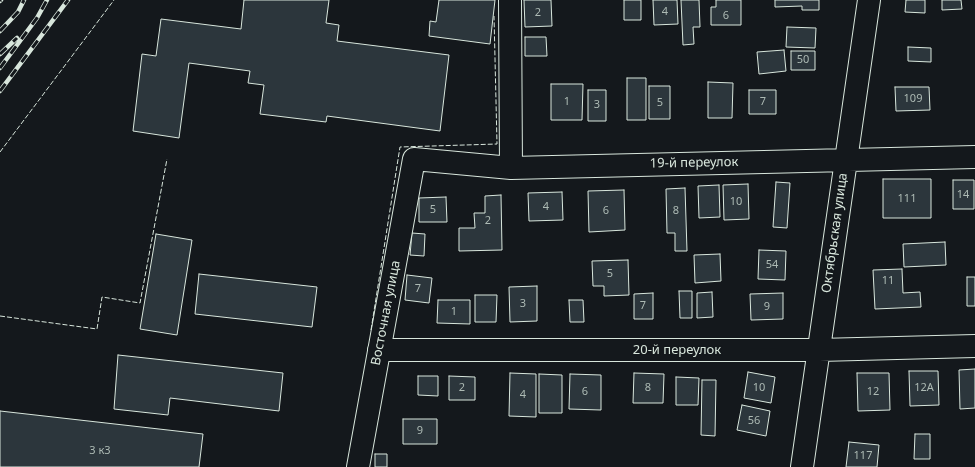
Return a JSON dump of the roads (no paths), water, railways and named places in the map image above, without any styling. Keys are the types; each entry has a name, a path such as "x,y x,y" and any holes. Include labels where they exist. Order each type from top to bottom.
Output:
{"street":[{"path":"510,0 511,168"},
{"name":"Октябрьская улица","path":"802,467 869,0"},
{"name":"19-й переулок","path":"414,159 511,168 975,157"},
{"name":"Восточная улица","path":"358,467 414,159"},
{"name":"20-й переулок","path":"379,350 819,350 975,346"}],"railway":[{"path":"0,31 18,12 24,0"},
{"path":"0,68 37,18 47,0"},
{"path":"0,91 68,0"},
{"path":"0,54 17,38"}]}
